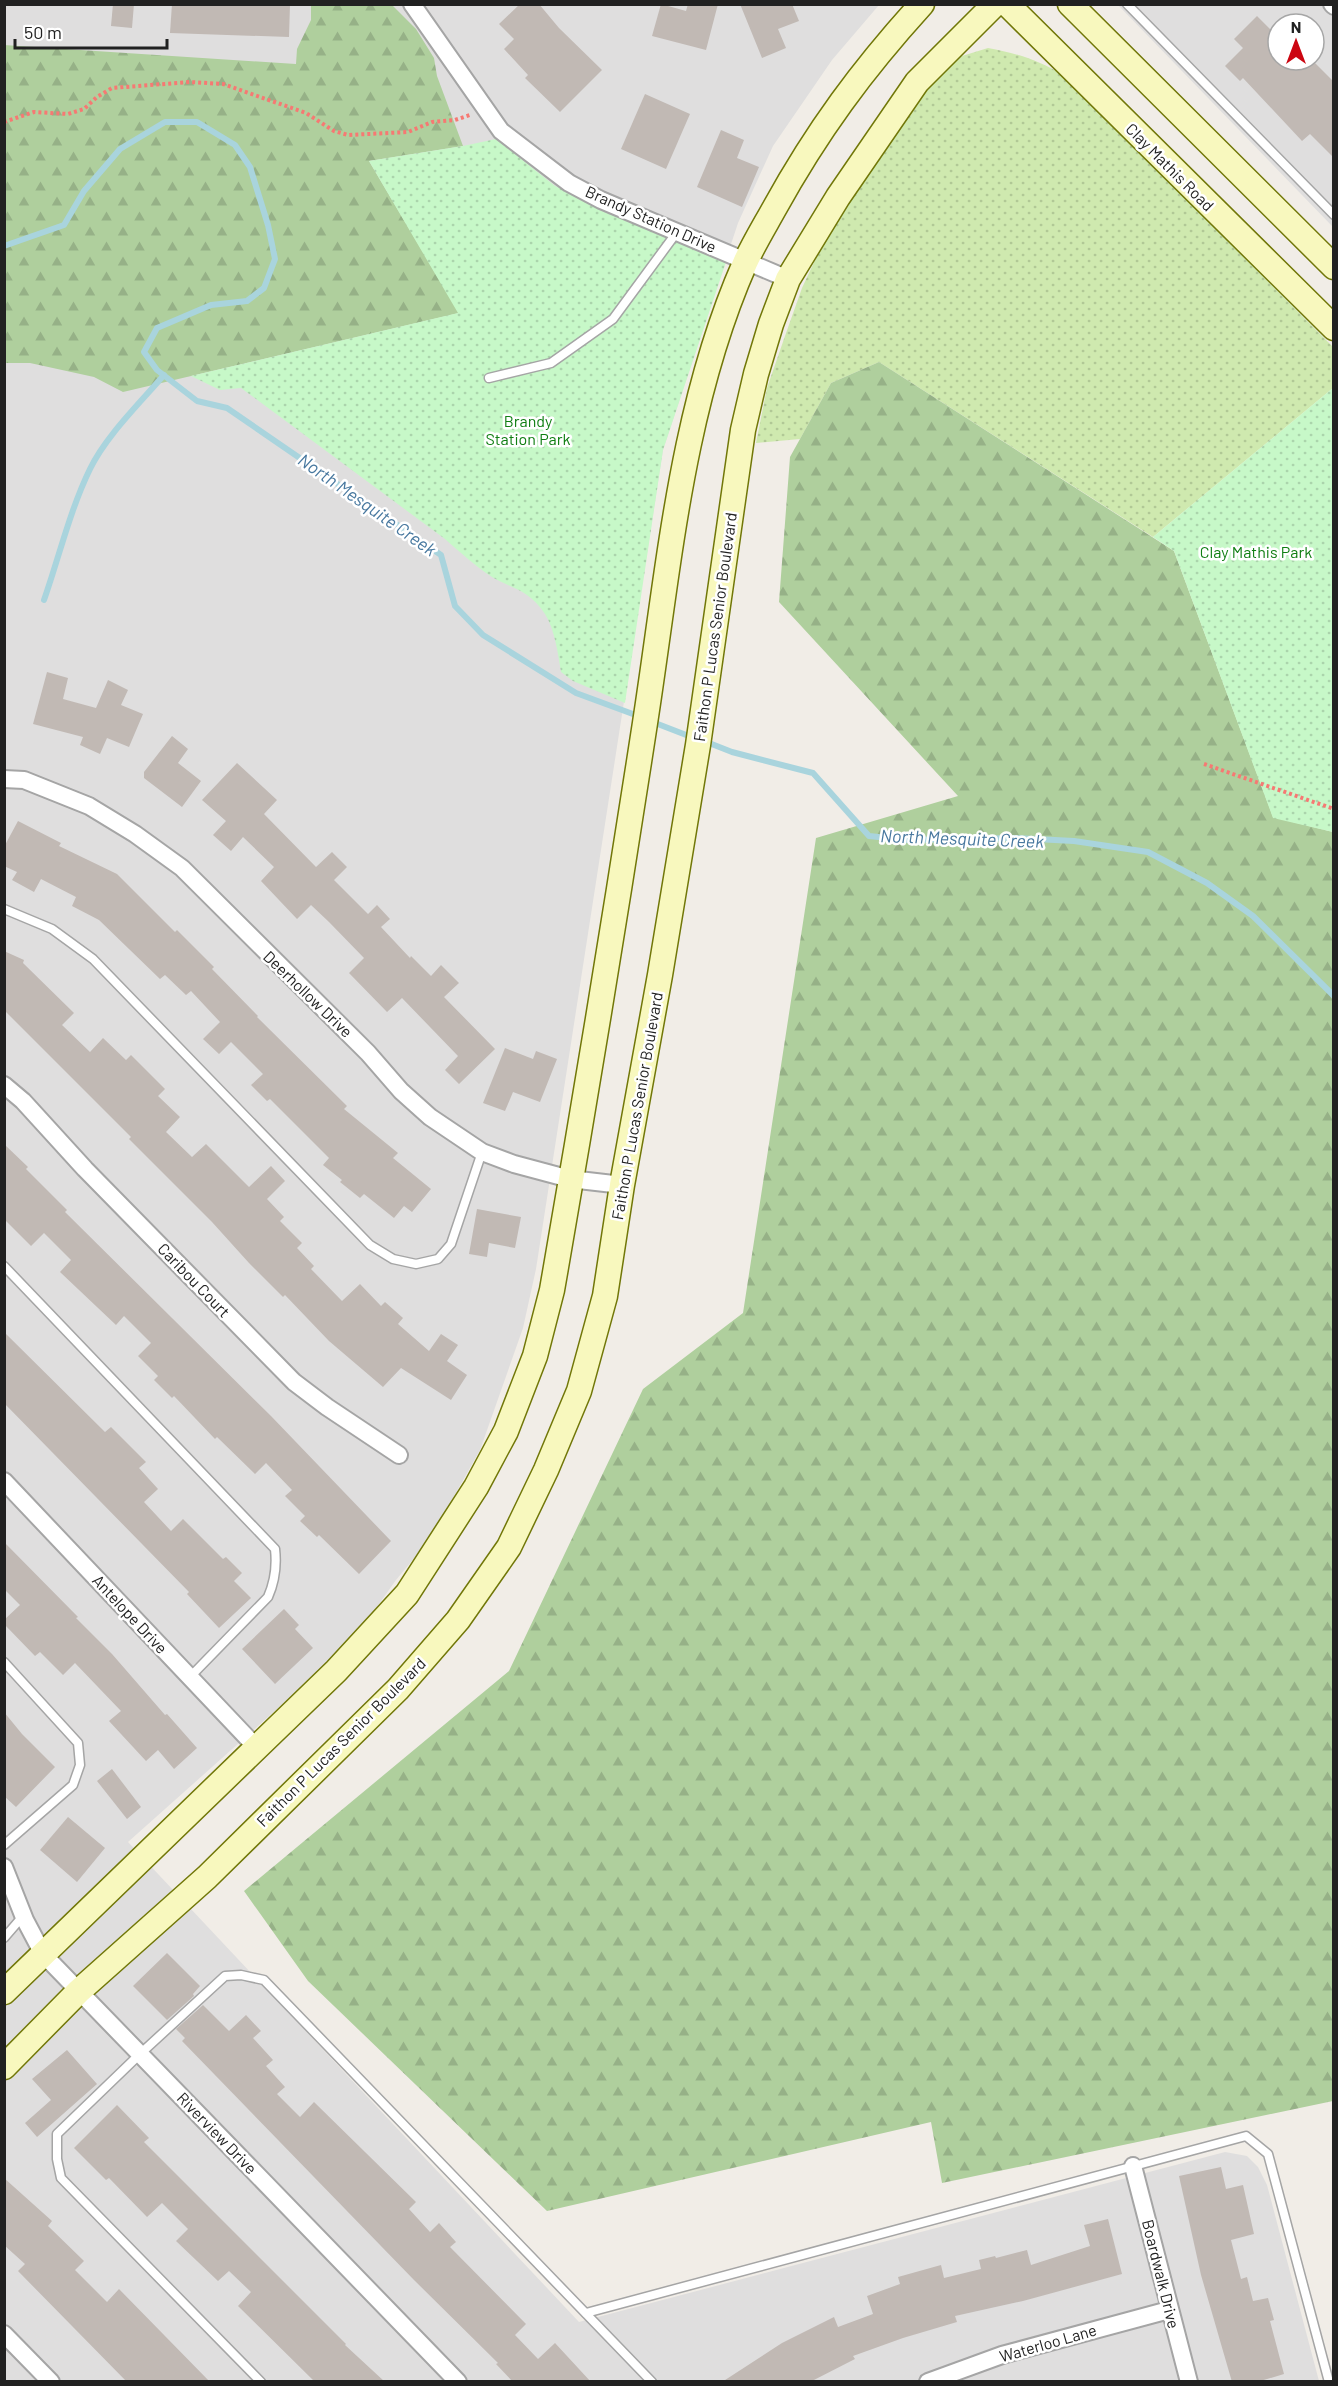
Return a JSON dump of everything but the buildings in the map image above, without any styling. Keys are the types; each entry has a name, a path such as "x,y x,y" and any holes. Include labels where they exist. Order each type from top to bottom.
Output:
{"main road":[{"path":"4,1992 336,1671 407,1594 476,1487 506,1431 535,1356 552,1290 628,828 683,467 707,368 745,262 798,166 843,98 875,56 922,4"},
{"name":"Faithon P Lucas Senior Boulevard","path":"4,2067 79,1991 207,1877 398,1689 458,1620 509,1547 546,1470 579,1391 605,1296 682,838 743,430 771,324 788,279 838,197 916,82 995,4"},
{"name":"Clay Mathis Road","path":"1007,4 1334,328"},
{"path":"1070,4 1334,267"}],"street":[{"name":"Brandy Station Drive","path":"412,4 501,131 569,183 601,200 788,279"},
{"name":"Deerhollow Drive","path":"4,779 24,780 89,806 135,834 182,868 368,1053 401,1091 430,1117 482,1152 514,1164 570,1179 622,1185"},
{"name":"Caribou Court","path":"4,1085 23,1101 85,1169 294,1382 399,1455"},
{"name":"Antelope Drive","path":"4,1481 256,1748"},
{"name":"Riverview Drive","path":"4,1866 23,1916 43,1954 458,2382"},
{"name":"Boardwalk Drive","path":"1133,2166 1189,2382"},
{"name":"Waterloo Lane","path":"928,2382 1002,2355 1169,2310"},
{"path":"4,2334 51,2382"}],"lane":[{"path":"1126,4 1334,215"},
{"path":"489,378 550,363 614,319 677,232"},
{"path":"4,909 52,929 93,959 370,1245 393,1258 416,1264 438,1259 451,1245 482,1152"},
{"path":"4,1266 275,1549 277,1562 274,1583 268,1597 190,1677"},
{"path":"4,1662 78,1743 80,1765 73,1785 4,1845"},
{"path":"4,1938 23,1916"},
{"path":"261,2382 61,2178 57,2159 57,2134 225,1976 241,1975 264,1980 652,2382"},
{"path":"586,2313 1246,2136 1268,2154 1329,2382"}],"path":[{"path":"4,122 34,112 69,114 84,109 97,97 112,88 160,82 223,84 306,113 334,131 348,135 408,132 432,122 454,120 485,110"},
{"path":"1204,764 1334,808"}],"shaded area":[{"path":"5,5 879,5 832,60 773,146 738,223 663,450 536,1269 523,1328 480,1450 430,1539 396,1580 351,1643 128,1842 579,2322 1225,2152 1247,2156 1258,2167 1267,2185 1319,2381 5,2382"},
{"path":"1118,5 1333,5 1333,227"}],"green space":[{"path":"311,5 392,5 416,29 434,58 437,76 463,146 369,161 459,313 123,392 94,377 30,363 5,363 4,45 296,64 297,49 311,20"},
{"path":"988,48 1027,58 1063,75 1333,347 1333,388 1153,537 879,362 831,383 800,439 756,443 767,388 802,288 824,241 894,129 947,64 962,56"},
{"name":"Brandy Station Park","path":"496,139 555,186 726,262 663,450 625,703 573,681 561,672 556,642 548,620 539,606 527,595 486,573 445,539 241,388 220,390 191,376 458,313 369,161"},
{"path":"879,362 1174,551 1273,817 1333,832 1333,2101 942,2183 931,2122 547,2211 308,1981 244,1891 509,1671 643,1389 743,1313 816,838 958,796 779,602 790,457 831,383"},
{"name":"Clay Mathis Park","path":"1333,388 1333,832 1273,818 1174,551 1153,537"}],"waterway":[{"name":"North Mesquite Creek","path":"4,246 64,225 84,191 120,149 165,122 197,122 235,145 250,167 268,225 275,259 264,288 247,301 211,305 157,328 144,352 157,370 197,401 227,408 441,555 455,606 483,635 576,693 641,717"},
{"path":"44,600 71,517 90,469 114,432 164,375"},
{"name":"North Mesquite Creek","path":"650,721 694,738"},
{"name":"North Mesquite Creek","path":"704,741 732,752 813,773 869,836 907,840 1015,838 1074,841 1148,852 1207,883 1253,916 1334,996"}]}
